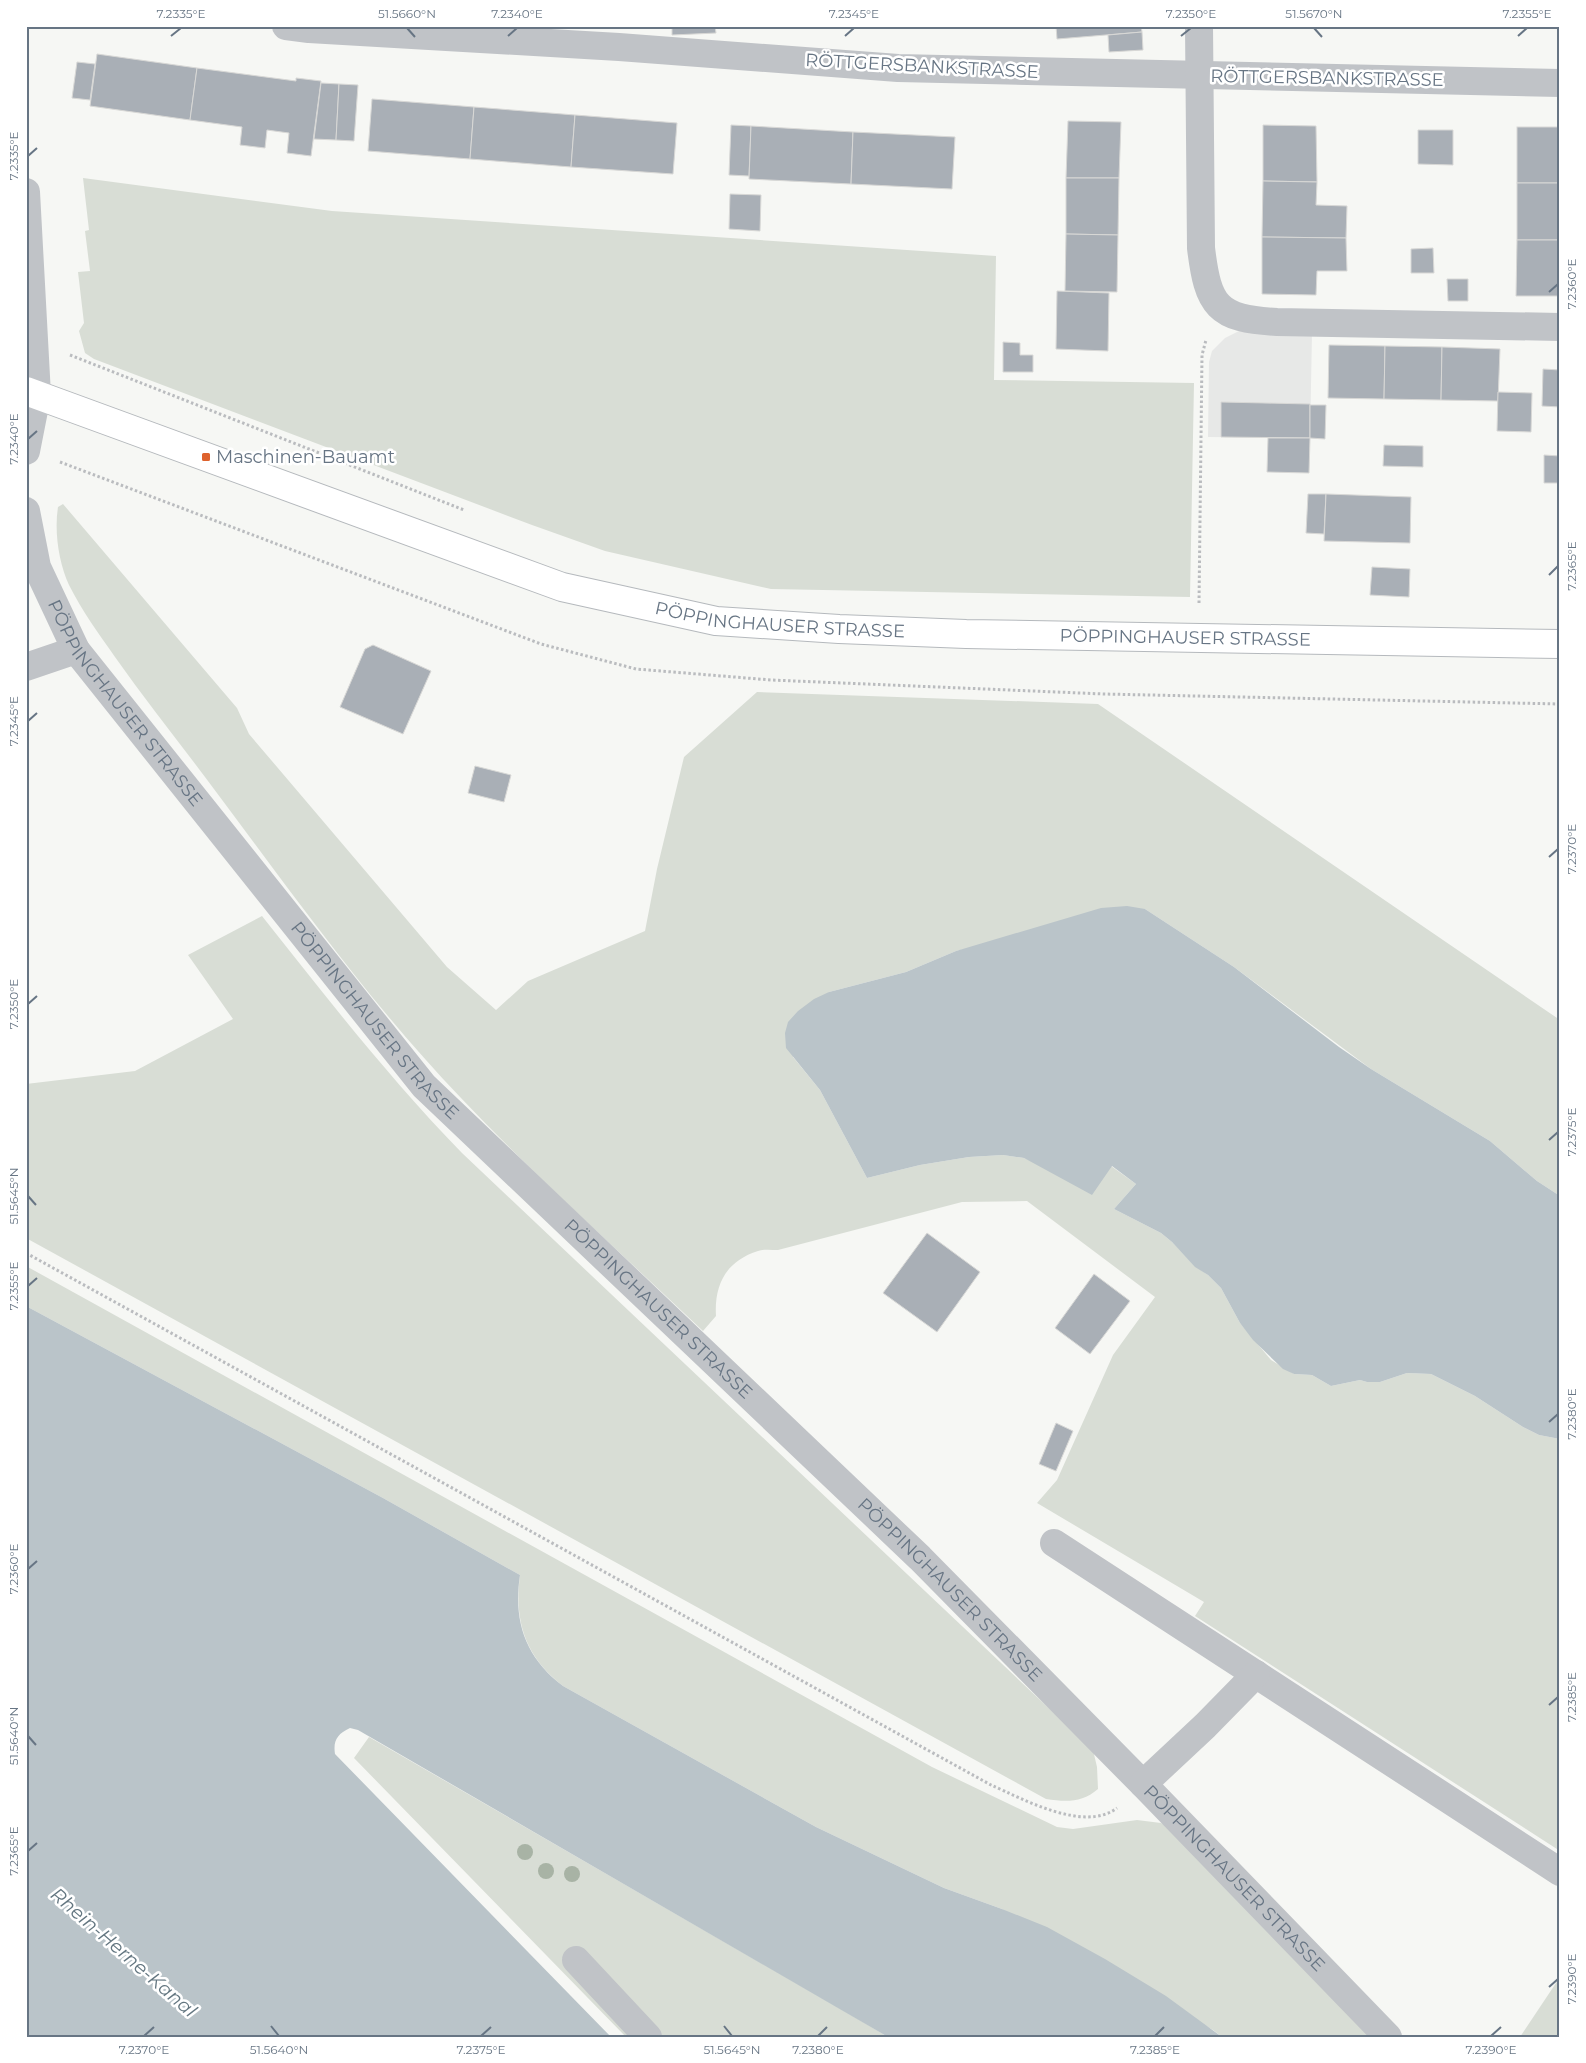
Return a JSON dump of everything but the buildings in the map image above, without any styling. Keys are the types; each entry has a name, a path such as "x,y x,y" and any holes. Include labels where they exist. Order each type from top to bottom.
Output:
{"main road":[{"name":"PÖPPINGHAUSER STRASSE","path":"32,393 562,587 716,621 839,630 966,634 1560,644"}],"street":[{"path":"1199,26 1204,275 1208,290 1226,312 1247,320 1560,327"},
{"name":"RÖTTGERSBANKSTRASSE","path":"301,27 618,37 898,68 1560,83"},
{"path":"26,192 34,342 32,393 26,451"},
{"name":"PÖPPINGHAUSER STRASSE","path":"26,511 37,567 76,650 424,1086 920,1558 1144,1784 1388,2037"},
{"path":"26,668 36,662 76,650"},
{"path":"1054,1543 1560,1872"},
{"path":"1144,1784 1256,1674"},
{"path":"576,1960 648,2037"}],"path":[{"path":"1198,639 1202,355 1217,302"},
{"path":"34,342 470,512"},
{"path":"26,1253 991,1785 1040,1806 1075,1816 1095,1816 1114,1810 1144,1784"}],"shaded area":[{"path":"83,178 332,211 996,256 994,380 1194,383 1190,597 771,589 605,551 532,525 94,359 85,353 79,331 84,323 78,272 90,271 85,231 89,230"},
{"path":"1241,330 1312,333 1310,438 1208,437 1209,362 1212,351 1225,338"},
{"path":"63,504 237,708 249,734 447,967 496,1010 528,981 645,931 657,869 684,757 757,692 1098,704 1560,1020 1560,1196 1537,1181 1490,1141 1371,1069 1234,967 1145,909 956,951 906,972 829,992 793,1057 820,1090 867,1178 920,1165 969,1157 1003,1155 1024,1158 1040,1165 1111,1166 1136,1184 1114,1209 1161,1233 1195,1266 1208,1275 1221,1288 1240,1323 1271,1360 1294,1374 1312,1375 1331,1386 1360,1380 1380,1382 1407,1373 1431,1374 1475,1396 1523,1427 1539,1435 1560,1439 1560,1851 1195,1616 1204,1602 1037,1503 1057,1480 1113,1355 1155,1297 1027,1201 962,1202 778,1250 760,1250 747,1255 730,1268 724,1276 717,1294 716,1316 703,1331 550,1187 461,1098 392,1021 328,941 137,687 79,604 65,576 58,547 58,507"},
{"path":"262,916 384,1067 462,1153 1093,1750 1097,1767 1098,1789 1080,1799 1060,1801 1046,1799 26,1238 26,1084 135,1071 233,1019 188,955"},
{"path":"26,1266 932,1767 1057,1827 1073,1829 1137,1820 1161,1823 1174,1831 1374,2037 1222,2037 1213,2030 1002,1909 944,1888 816,1827 563,1686 539,1663 525,1637 519,1608 520,1575 383,1498 26,1306"},
{"path":"369,1737 888,2037 662,2037 575,1947 562,1959 637,2037 626,2037 354,1758"},
{"path":"1560,1977 1560,2037 1520,2037"}],"water":[{"path":"1127,906 1145,909 1234,967 1339,1047 1371,1069 1490,1141 1537,1181 1560,1196 1560,1439 1539,1435 1523,1427 1475,1396 1431,1374 1407,1373 1380,1382 1360,1380 1331,1386 1312,1375 1294,1374 1283,1369 1253,1340 1240,1323 1221,1288 1208,1275 1195,1267 1161,1233 1114,1209 1136,1184 1112,1166 1092,1195 1024,1158 1003,1155 969,1157 920,1165 867,1178 820,1090 786,1048 785,1033 788,1022 798,1011 814,999 829,992 906,972 956,951 1101,908"},
{"name":"Rhein-Herne-Kanal","path":"26,1306 383,1498 520,1575 518,1608 525,1637 539,1663 563,1686 816,1827 944,1888 1047,1927 1166,1996 1222,2037 888,2037 358,1730 350,1728 337,1738 335,1754 611,2037 26,2037"}],"place":[{"name":"Maschinen-Bauamt","path":"206,457"}]}
